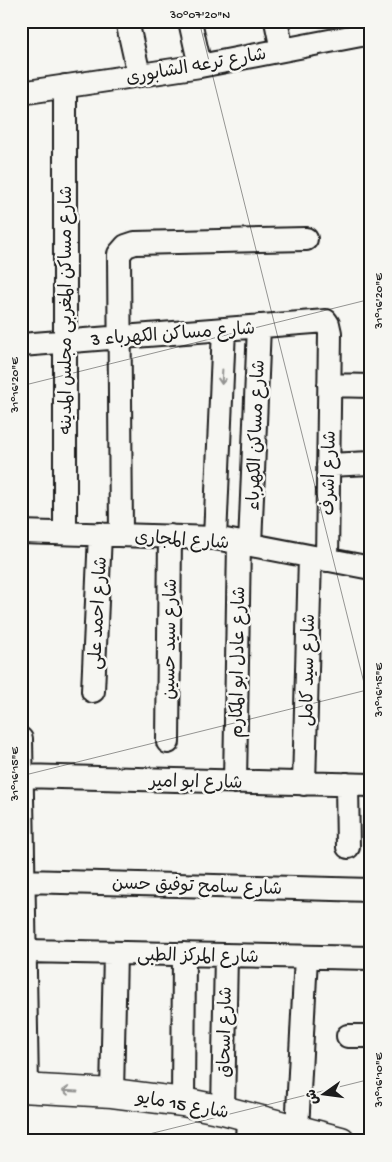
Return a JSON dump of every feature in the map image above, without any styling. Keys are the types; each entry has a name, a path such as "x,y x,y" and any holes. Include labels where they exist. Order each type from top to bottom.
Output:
{"main road":[{"name":"شارع 15 مايو","path":"24,1088 112,1093 183,1102 239,1122 297,1130 341,1141"}],"street":[{"path":"127,21 138,76"},
{"path":"190,21 200,66"},
{"path":"276,21 282,50"},
{"name":"شارع ترعه الشابورى","path":"21,93 200,66 282,50 370,40"},
{"name":"شارع مساكن المغربى مجلس المدينه","path":"65,86 65,533"},
{"name":"شارع احمد على","path":"93,691 111,534 120,337 119,254 126,246 135,243 306,239"},
{"name":"شارع مساكن الكهرباء 3","path":"21,345 326,321"},
{"name":"شارع اشرف","path":"318,558 328,465 330,328 326,321"},
{"name":"شارع مساكن الكهرباء","path":"245,544 259,326"},
{"name":"شارع مساكن الكهرباء","path":"215,538 224,328"},
{"path":"329,385 371,386"},
{"path":"328,465 371,464"},
{"name":"شارع المجارى","path":"21,532 215,538 371,568"},
{"name":"شارع سيد حسين","path":"168,742 170,536"},
{"name":"شارع عادل ابو المكارم","path":"235,782 245,544"},
{"name":"شارع سيد كامل","path":"304,784 318,558"},
{"path":"21,739 25,951 24,1088"},
{"name":"شارع ابو امير","path":"22,776 371,785"},
{"path":"347,784 348,847"},
{"name":"شارع سامح توفيق حسن","path":"24,881 371,890"},
{"name":"شارع المركز الطبى","path":"25,951 371,958"},
{"path":"112,1093 115,953"},
{"path":"183,1102 184,954"},
{"name":"شارع اسحاق","path":"226,955 239,1122"},
{"path":"297,1130 306,957"},
{"path":"348,1036 371,1036"}]}
